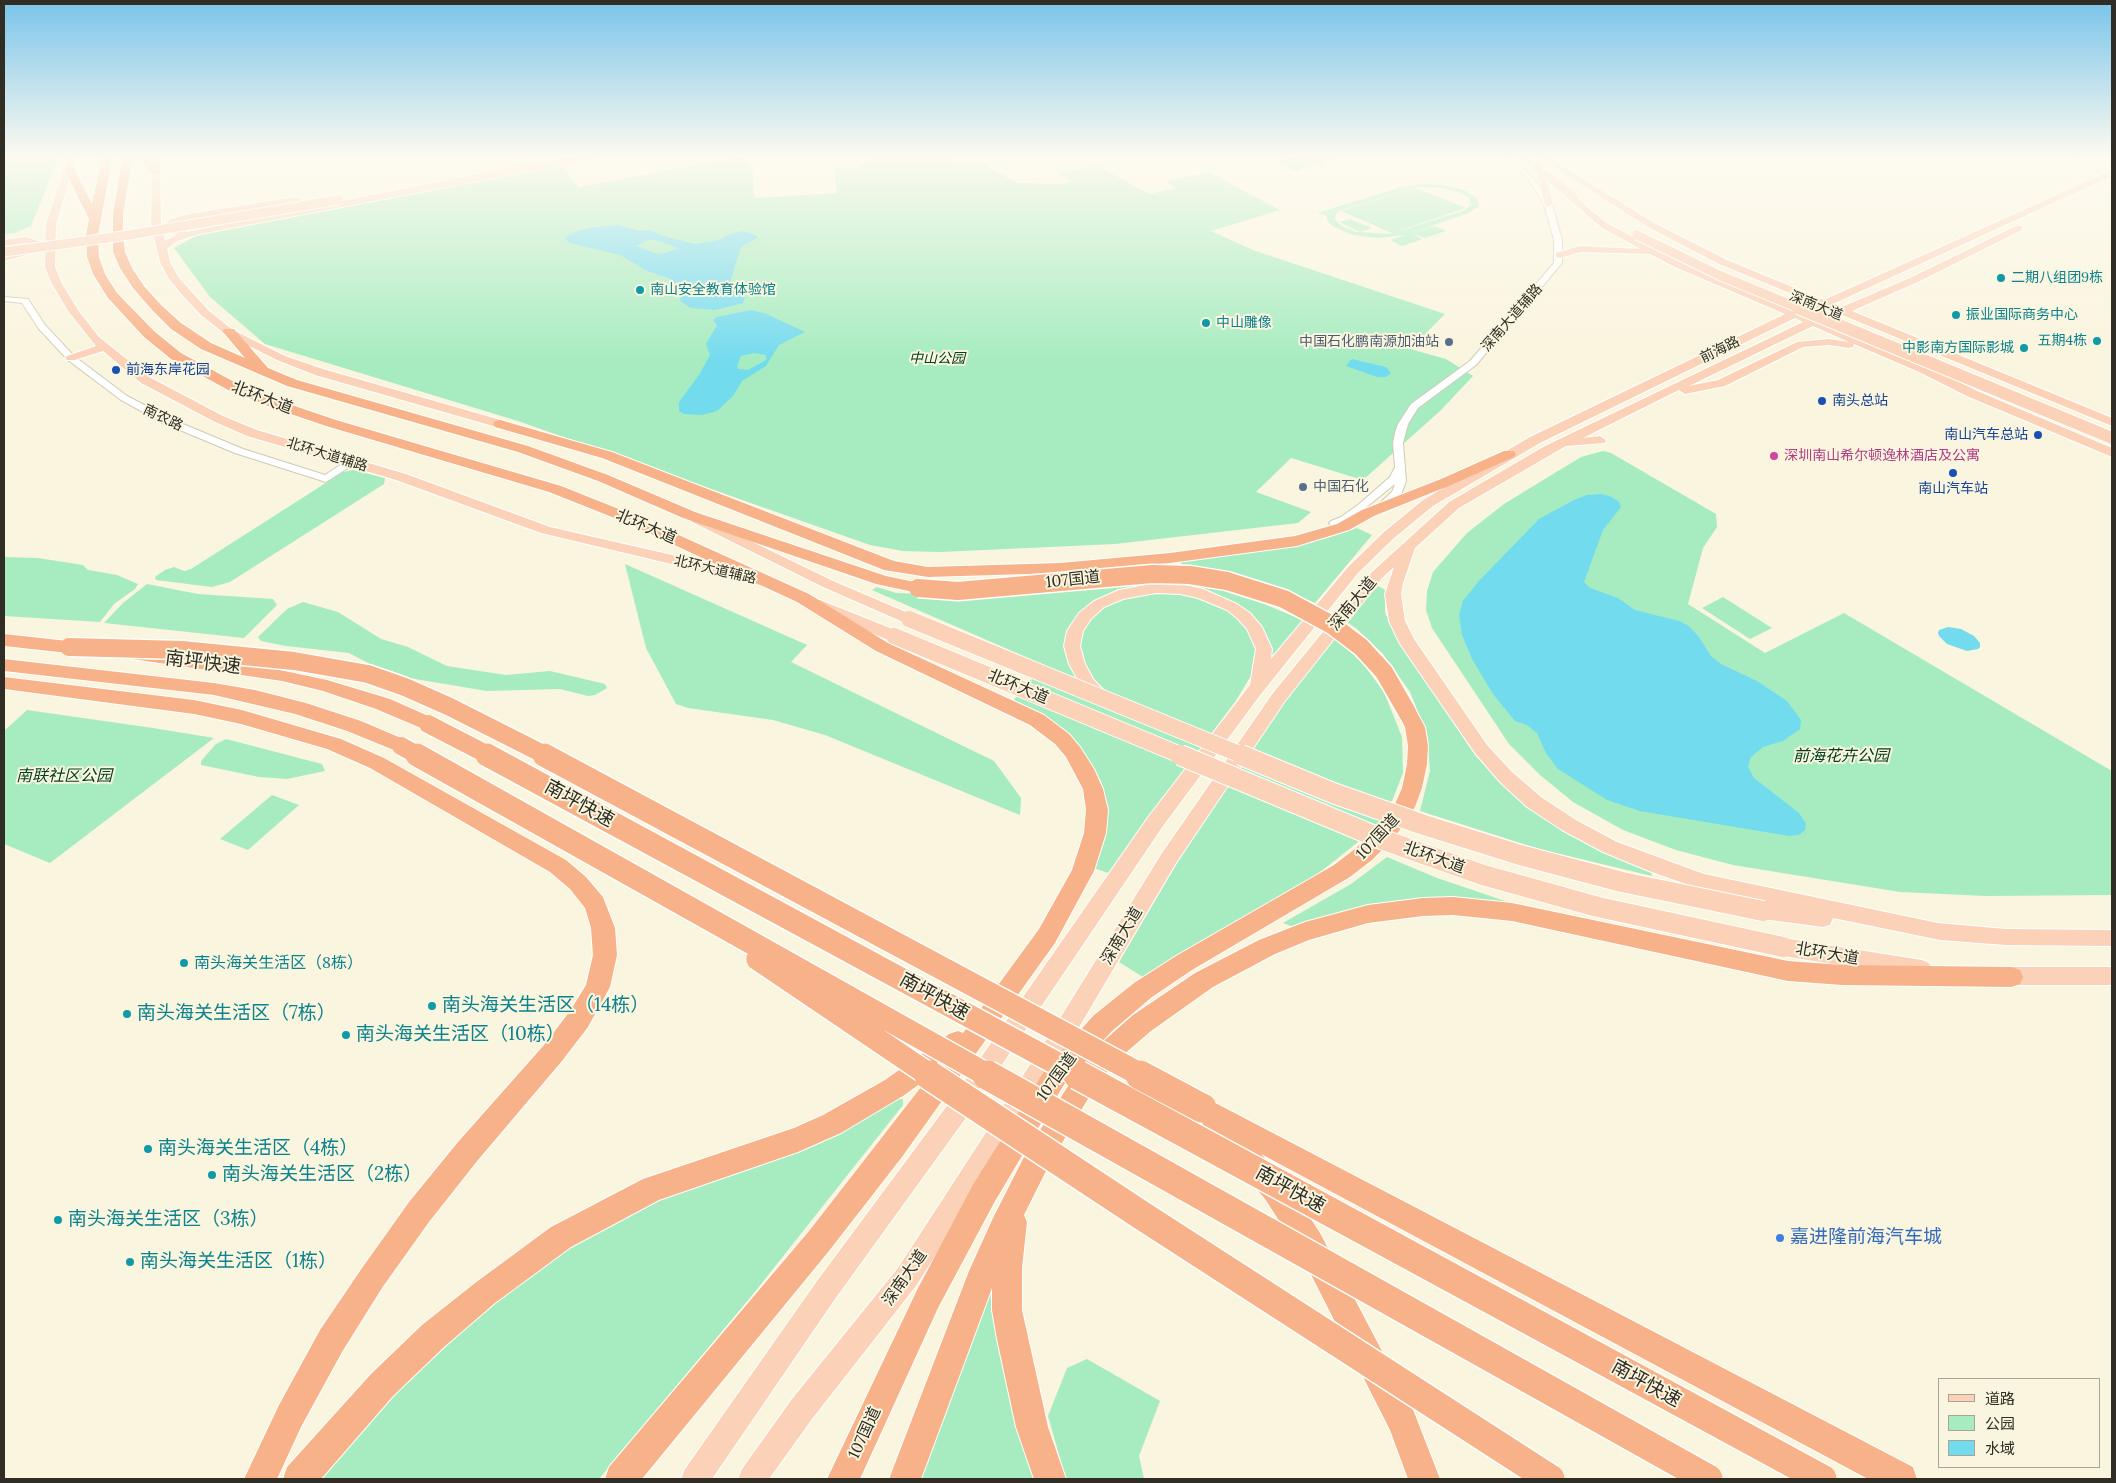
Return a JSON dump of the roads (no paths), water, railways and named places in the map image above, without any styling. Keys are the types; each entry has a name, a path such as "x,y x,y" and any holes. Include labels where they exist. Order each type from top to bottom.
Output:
{"highway":[{"name":"北环大道","path":"93,223 93,256 99,274 112,296 149,334 176,356 203,372 235,388 331,423 555,489 633,520 772,583 888,642"},
{"name":"北环大道","path":"118,223 119,252 126,268 139,288 176,326 206,346 267,374 319,391 523,449 594,475 689,515"},
{"path":"229,332 267,374"},
{"path":"500,424 607,455 890,566 928,572 1060,568 1170,558 1311,538 1342,527 1509,454"},
{"name":"107国道","path":"689,515 882,580 918,588 958,590 1135,574 1172,574 1227,581 1284,600 1332,625 1361,647 1384,672 1415,727 1418,746 1412,788 1404,807 1387,832 1364,854 1342,871 1184,963 1129,1001 1079,1048 1048,1088 984,1193 932,1289 843,1479"},
{"name":"南坪快速","path":"4,640 237,667 328,686 383,704 428,724 535,780 1822,1479"},
{"path":"620,1479 746,1331 831,1225 892,1148 992,1014 1046,936 1083,870 1095,833 1097,810 1093,789 1084,769 1062,739 1037,720 928,671 888,642"},
{"path":"70,647 182,650 294,660 368,674 405,687 558,762 1202,1108 1901,1479"},
{"name":"南坪快速","path":"4,665 214,689 299,708 354,726 401,746 1708,1479"},
{"path":"4,683 194,707 242,717 334,744 377,763 558,866 578,882 595,904 603,928 605,955 598,986 579,1019 553,1053 468,1151 431,1197 372,1278 327,1350 290,1416 260,1479"},
{"path":"689,907 752,955 832,1011 1141,1215 1550,1479"},
{"path":"905,1479 984,1271 1021,1192 1058,1124 1096,1067 1113,1048 1142,1023 1204,980 1250,955 1305,932 1368,914 1423,907 1482,908 1541,918 1788,971 1842,975 2011,977"},
{"path":"299,1479 382,1385 433,1336 484,1293 561,1237 653,1189 798,1139 832,1124 894,1088 963,1039 992,1014"},
{"path":"1048,1088 1066,1027"},
{"path":"1202,1108 1275,1189 1310,1243 1403,1423 1424,1479"},
{"path":"1021,1192 1010,1237 1007,1268 1007,1310 1018,1371 1032,1427 1050,1479"}],"main road":[{"name":"北环大道辅路","path":"45,223 42,229 50,267 57,284 72,311 104,347 145,380 219,419 252,433 401,477 546,530 772,583"},
{"path":"156,223 165,262 174,279 205,312 229,332 281,358 318,372 500,424"},
{"path":"172,223 167,228 171,231 180,232 240,223"},
{"path":"4,250 129,235 196,223"},
{"name":"深南大道","path":"1601,223 1654,252 1753,297 2112,453"},
{"name":"深南大道","path":"1625,223 1721,276 2112,438"},
{"name":"深南大道","path":"1629,223 1642,233 1743,276 2112,427"},
{"name":"深南大道","path":"1649,223 1672,237 1747,272 2112,422"},
{"name":"前海路","path":"1548,444 1766,327 2005,223"},
{"name":"前海路","path":"1353,570 1389,535 1428,503 1509,454 1548,444 1606,421 1813,322 1844,311 1916,279 2029,223"},
{"path":"161,249 174,239 220,227"},
{"path":"4,242 42,229"},
{"path":"4,242 26,240 37,244 33,250 27,253 4,258"},
{"path":"1560,255 1580,249 1654,252"},
{"path":"4,258 37,259 50,267"},
{"path":"1747,272 1791,286 1821,290 1868,284"},
{"path":"1753,297 1768,315 1766,327"},
{"path":"1876,297 1868,304 1867,308 1875,318 1939,350 2112,416"},
{"path":"1655,397 1721,383 1795,347 1810,342 1828,342 1849,345 1919,368 2112,446"},
{"path":"70,358 104,347"},
{"path":"1606,421 1622,429"},
{"path":"1548,444 1600,440"},
{"name":"深南大道","path":"752,1479 802,1409 907,1277 1066,1027 1169,858 1279,697 1376,575 1454,504 1548,444"},
{"name":"北环大道","path":"689,515 828,584 1104,699 1334,793 1443,832 1520,855 1622,882 1763,911 1842,922 1940,932 2006,937 2112,938"},
{"path":"1414,540 1399,572 1393,594 1397,621 1416,657 1481,750 1506,777 1534,802 1577,830 1610,847 1656,866 1704,882 1940,932"},
{"name":"深南大道","path":"695,1479 826,1290 960,1107 1156,821 1255,690 1353,570"},
{"path":"1104,699 1087,682 1076,664 1072,646 1075,631 1085,616 1099,604 1119,595 1156,588 1202,594 1232,607 1254,627 1264,649 1262,670 1255,690"},
{"name":"北环大道","path":"888,642 1433,858 1492,878 1598,907 1783,947 1877,963 1958,973 2011,977 2112,976"},
{"path":"2011,977 2112,980"}],"street":[{"path":"1553,223 1560,255"},
{"name":"深南大道辅路","path":"1374,512 1397,493 1401,481 1398,444 1403,424 1408,414 1422,400 1473,363 1554,268 1558,263 1560,255"},
{"name":"南农路","path":"4,299 25,301 42,327 70,358 104,384 146,411 239,451 326,479 352,462"},
{"path":"1335,523 1362,507 1394,479 1400,467"}],"water":[{"path":"617,225 640,231 651,230 663,236 695,244 719,240 742,231 758,236 741,247 729,285 745,298 743,303 715,310 691,308 681,302 678,289 671,279 647,271 620,255 568,242 565,238 572,233 590,228","holes":["648,240 655,240 678,248 658,254 636,246"]},
{"path":"751,310 764,313 805,332 779,345 766,366 742,381 733,396 717,411 702,415 684,414 679,411 679,402 699,375 710,355 706,344 717,325 713,320 717,317","holes":["754,353 766,355 766,360 748,370 738,369 737,366 741,356"]},
{"path":"1352,359 1386,367 1391,373 1386,377 1377,377 1346,366"},
{"path":"1601,494 1612,497 1619,502 1621,507 1603,530 1584,582 1590,588 1618,598 1635,610 1679,621 1689,626 1699,637 1711,656 1721,664 1757,681 1787,701 1801,720 1800,729 1783,741 1763,747 1751,757 1748,767 1754,778 1799,813 1806,824 1805,830 1799,835 1789,836 1640,811 1607,800 1558,769 1546,753 1537,733 1527,725 1515,721 1493,694 1472,659 1462,635 1459,615 1463,601 1478,582 1539,519 1574,500 1587,495"},
{"path":"1948,627 1961,629 1974,636 1980,643 1980,647 1967,651 1947,644 1938,633 1939,630"}],"place":[{"name":"二期八组团9栋","path":"2001,278"},
{"name":"南山安全教育体验馆","path":"640,290"},
{"name":"振业国际商务中心","path":"1956,315"},
{"name":"中山雕像","path":"1206,323"},
{"name":"五期4栋","path":"2097,341"},
{"name":"中国石化鹏南源加油站","path":"1449,342"},
{"name":"中影南方国际影城","path":"2024,348"},
{"name":"前海东岸花园","path":"116,370"},
{"name":"南头总站","path":"1822,401"},
{"name":"南山汽车总站","path":"2038,435"},
{"name":"深圳南山希尔顿逸林酒店及公寓","path":"1774,456"},
{"name":"南山汽车站","path":"1953,473"},
{"name":"中国石化","path":"1303,487"},
{"name":"南头海关生活区（8栋）","path":"184,963"},
{"name":"南头海关生活区（14栋）","path":"432,1006"},
{"name":"南头海关生活区（7栋）","path":"127,1014"},
{"name":"南头海关生活区（10栋）","path":"346,1035"},
{"name":"南头海关生活区（4栋）","path":"148,1149"},
{"name":"南头海关生活区（2栋）","path":"212,1175"},
{"name":"南头海关生活区（3栋）","path":"58,1220"},
{"name":"嘉进隆前海汽车城","path":"1780,1238"},
{"name":"南头海关生活区（1栋）","path":"130,1262"}],"park label":[{"name":"中山公园","path":"937,359"},
{"name":"前海花卉公园","path":"1841,756"},
{"name":"南联社区公园","path":"64,776"}]}
